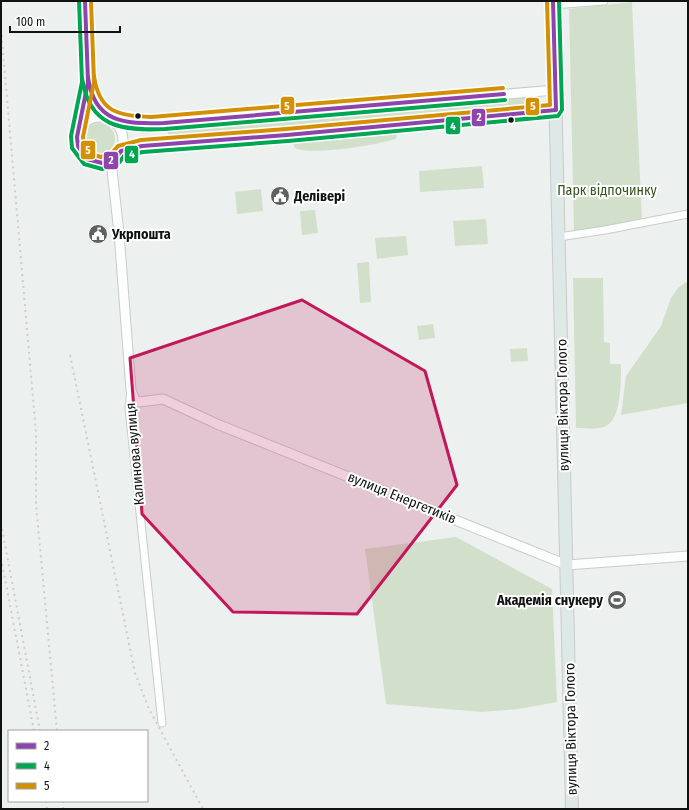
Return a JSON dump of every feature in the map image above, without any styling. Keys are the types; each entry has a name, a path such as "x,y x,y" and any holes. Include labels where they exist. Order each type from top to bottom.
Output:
{"main road":[{"name":"вулиця Віктора Голого","path":"553,3 572,809"}],"street":[{"path":"85,1 88,82 84,114 77,137 78,146 81,153 87,159 98,163 110,161 121,152 142,146 287,135 556,110"},
{"path":"553,3 604,1"},
{"path":"88,82 96,103 101,110 112,118 122,130 124,141 121,152"},
{"path":"79,129 89,119 96,117 112,118 133,123 164,123 556,90"},
{"name":"Калинова вулиця","path":"110,161 119,233 131,390 129,408 162,723"},
{"path":"559,237 688,214"},
{"name":"вулиця Енергетиків","path":"131,390 135,400 139,402 164,399 218,424 567,565 688,556"}],"highlighted area":[{"path":"302,300 425,371 457,485 357,614 233,612 142,514 130,358"}],"green space":[{"name":"Парк відпочинку","path":"632,2 642,220 574,231 569,9"},
{"path":"532,96 533,108 168,139 168,127"},
{"path":"99,123 108,126 112,130 115,139 112,148 108,152 99,155 90,152 86,148 83,139 86,130 90,126"},
{"path":"399,127 396,139 344,149 315,151 303,150 295,148 291,139"},
{"path":"482,166 484,188 420,192 419,171"},
{"path":"261,189 263,211 237,214 235,192"},
{"path":"315,210 318,233 302,235 300,211"},
{"path":"486,219 488,244 455,246 453,221"},
{"path":"406,236 408,255 377,259 375,238"},
{"path":"369,262 371,302 360,303 357,263"},
{"path":"573,278 603,278 604,342 610,343 610,364 621,364 620,389 617,409 610,423 601,428 576,428"},
{"path":"688,281 688,403 621,415 626,376 661,326 671,298 678,288"},
{"path":"433,324 435,338 419,340 417,326"},
{"path":"527,348 528,361 511,362 510,349"},
{"path":"456,537 552,589 557,702 519,709 482,712 386,704 365,549"}],"railway":[{"path":"1,29 36,433 36,504 57,730"},
{"path":"70,355 135,673 149,709 203,809"},
{"path":"1,523 40,730"},
{"path":"1,558 34,730"},
{"path":"46,802 47,809"},
{"path":"63,802 63,809"}],"transit line":[{"name":"4","path":"79,1 82,82 71,136 72,148 84,164 102,169 118,164 124,156 143,152 288,141 558,116 562,110 559,1"},
{"name":"2","path":"85,1 88,82 77,137 78,146 87,159 102,163 115,159 121,151 142,146 287,135 556,110 553,1"},
{"name":"5","path":"91,1 94,82 83,137 84,144 91,154 101,157 111,154 118,146 141,140 286,129 550,105 547,1"},
{"name":"5","path":"94,76 100,97 112,110 129,115 151,117 503,88"},
{"name":"2","path":"88,77 91,92 97,104 104,112 113,118 136,123 164,123 504,94"},
{"name":"4","path":"82,78 86,94 92,107 100,116 110,123 121,127 134,129 165,129 505,100"}],"place":[{"name":"Делівері","path":"280,196"},
{"name":"Укрпошта","path":"98,234"},
{"name":"Академія снукеру","path":"617,600"}]}
